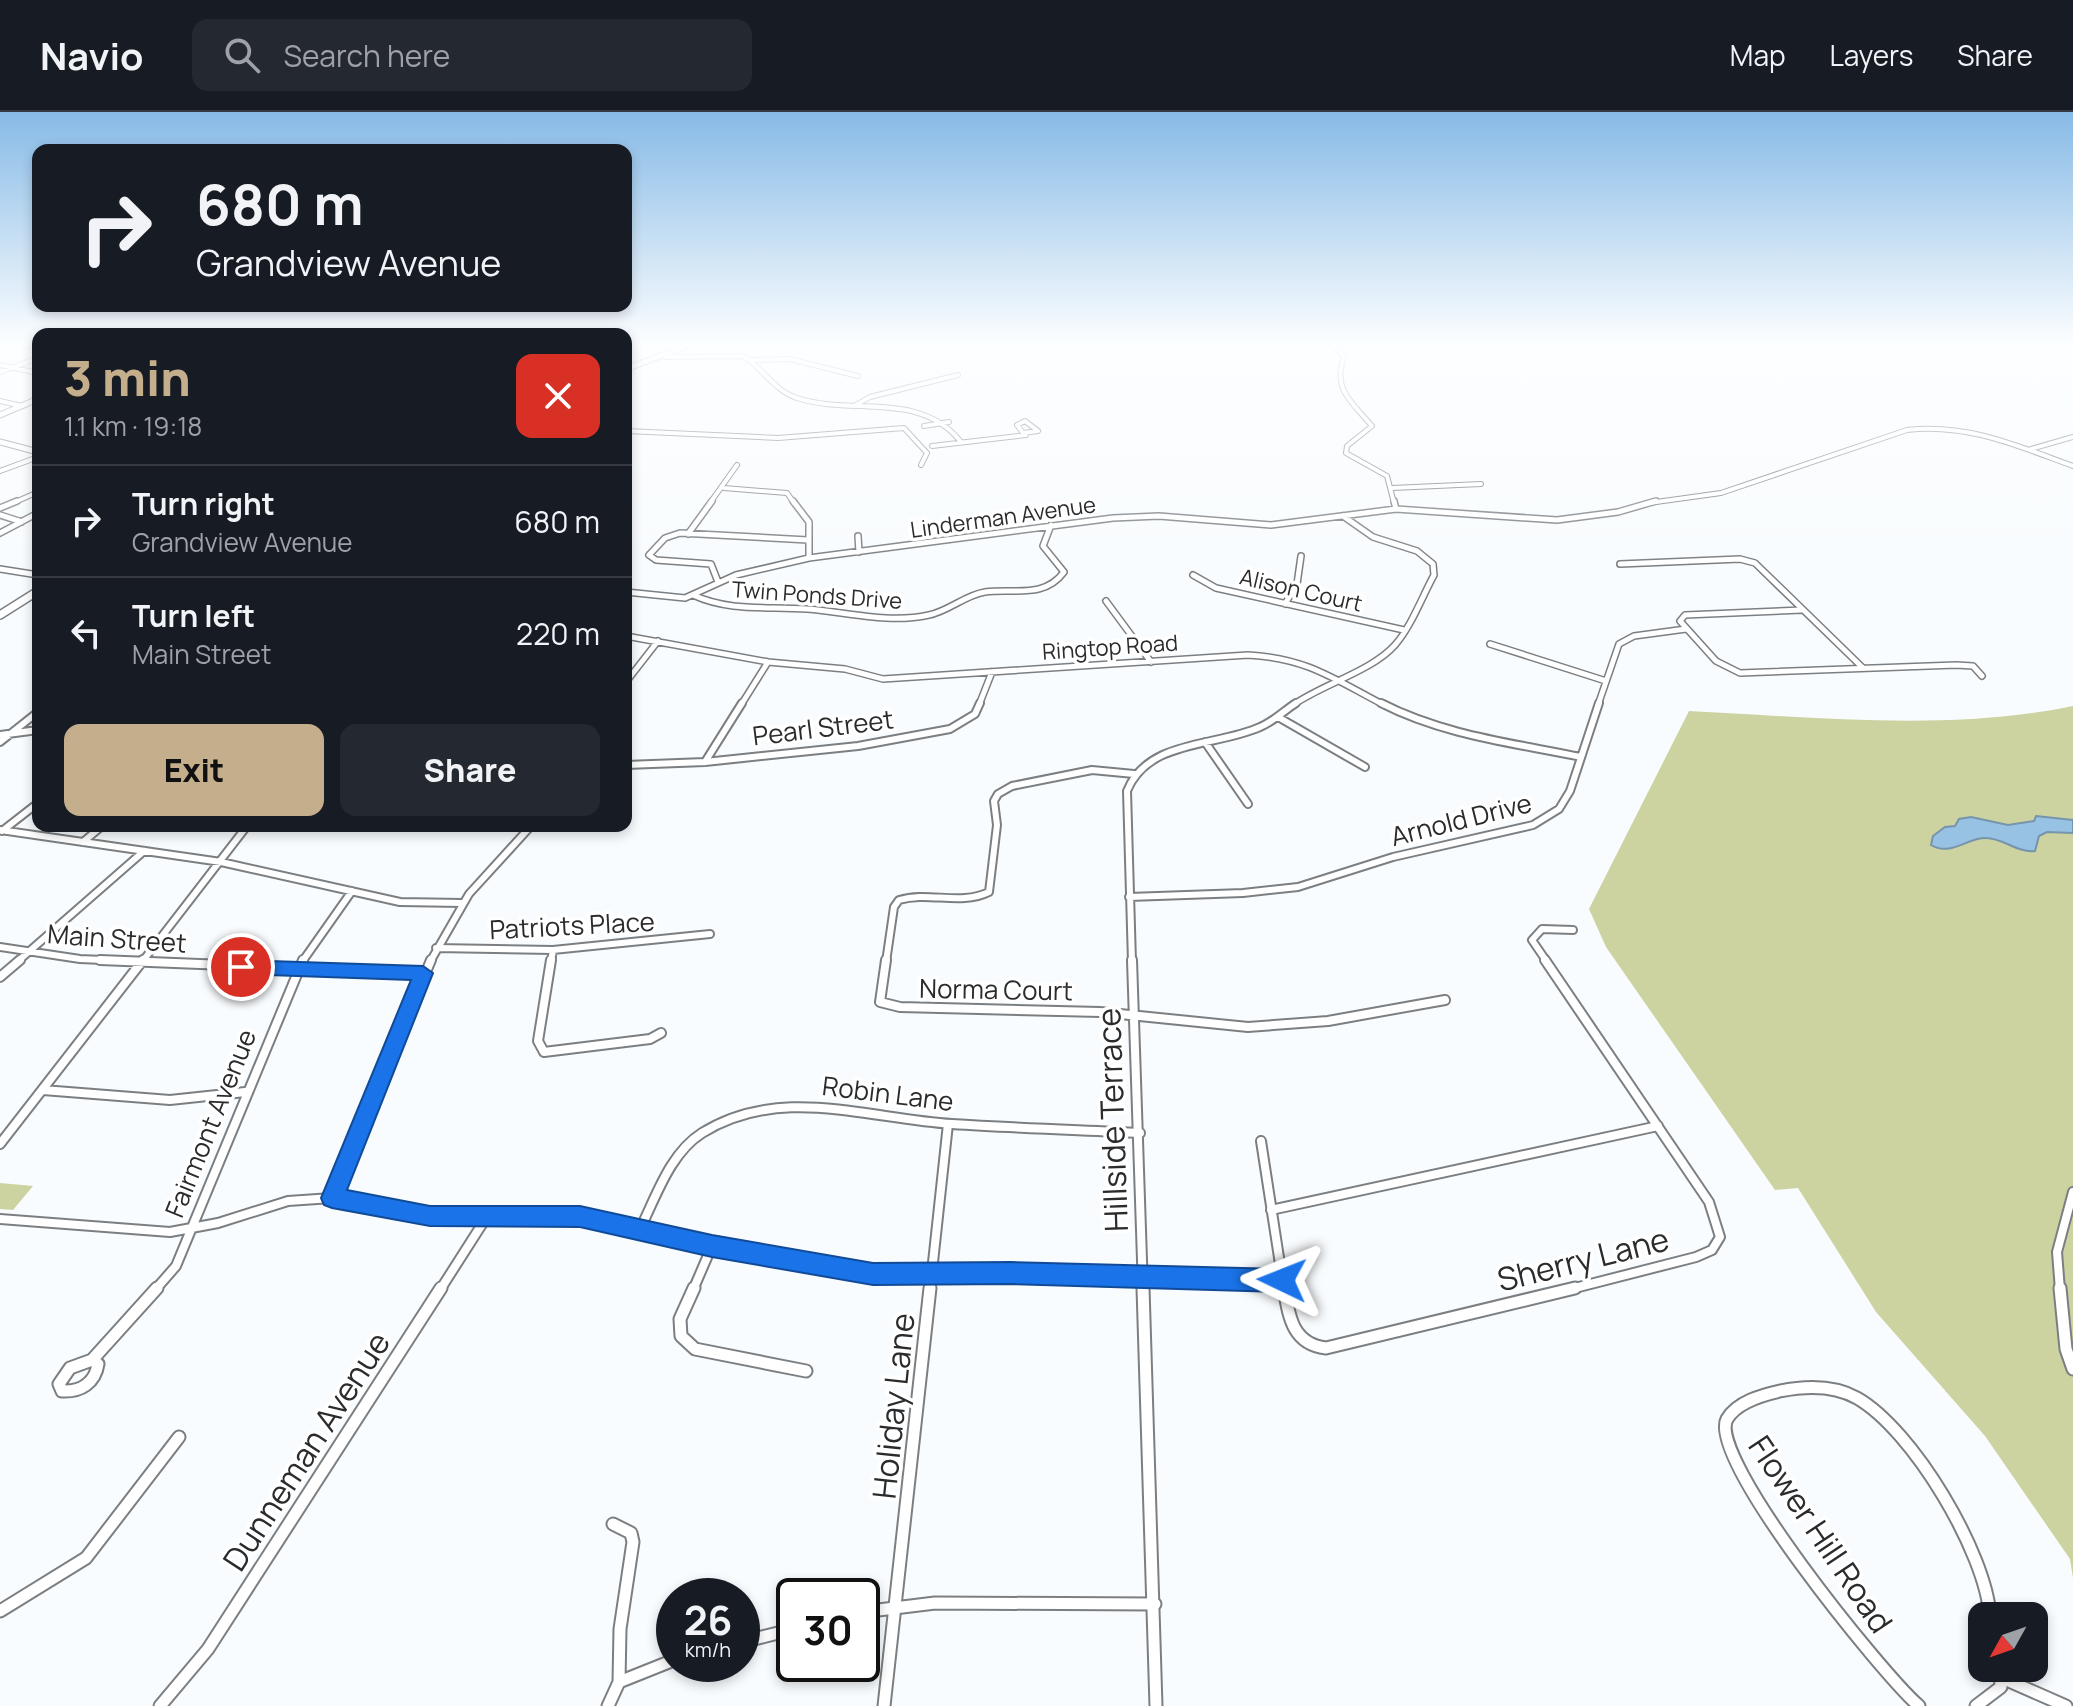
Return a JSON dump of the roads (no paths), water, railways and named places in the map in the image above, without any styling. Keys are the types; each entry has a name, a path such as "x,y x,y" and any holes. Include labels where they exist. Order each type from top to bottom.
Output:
{"main road":[{"path":"1,443 32,452"},
{"path":"0,615 32,595"}],"street":[{"path":"936,417 949,422 961,442"},
{"path":"1364,417 1372,426 1347,446 1346,453 1385,474 1392,488 1393,509"},
{"path":"932,446 1026,435 1038,431 1026,420 1017,425 1026,435"},
{"path":"924,426 949,422"},
{"path":"632,431 789,438 904,428 925,447 927,453 921,465"},
{"name":"Linderman Avenue","path":"632,593 669,598 693,595 753,569 809,558 1051,525 1149,516 1237,524 1296,524 1393,509 1544,521 1618,512 1661,499 1721,493 1766,475 1917,428 1963,429 2073,466"},
{"path":"2029,450 2073,437"},
{"path":"0,471 32,457"},
{"path":"688,534 724,488 737,465"},
{"path":"1392,488 1481,484"},
{"path":"724,488 785,492 809,522 809,558"},
{"path":"0,508 32,495"},
{"path":"0,515 22,522"},
{"path":"0,533 32,516"},
{"path":"1134,774 1161,754 1246,732 1278,717 1300,698 1383,655 1404,630 1434,575 1433,564 1417,551 1373,537 1343,516"},
{"name":"Twin Ponds Drive","path":"693,595 725,605 807,609 870,619 929,615 982,592 1025,591 1053,584 1064,572 1061,564 1043,546 1051,525"},
{"path":"718,582 711,564 649,558 665,538 688,534 808,540"},
{"path":"858,536 859,552"},
{"path":"1285,604 1297,584 1301,556"},
{"path":"1620,564 1740,559 1762,570 1863,668"},
{"path":"0,569 32,574"},
{"name":"Alison Court","path":"1193,575 1216,588 1404,630"},
{"path":"1106,601 1151,662"},
{"path":"1802,610 1685,615 1680,621 1716,661 1740,673 1969,665 1982,676"},
{"name":"Arnold Drive","path":"1129,897 1282,890 1317,883 1407,853 1510,832 1556,813 1581,757 1619,644 1628,638 1686,629"},
{"name":"Ringtop Road","path":"632,637 768,662 845,669 883,679 1272,656 1303,660 1422,722 1581,757"},
{"path":"632,674 658,641"},
{"path":"1490,644 1606,681"},
{"path":"705,762 768,662"},
{"name":"Pearl Street","path":"632,765 705,762 858,746 950,729 975,714 992,672"},
{"path":"0,742 32,717"},
{"path":"1278,717 1365,767"},
{"path":"0,735 32,731"},
{"path":"1205,742 1248,804"},
{"name":"Norma Court","path":"1134,774 1092,770 1012,786 998,794 994,801 997,825 989,892 976,899 912,896 899,900 894,907 880,1002 900,1007 1135,1015 1248,1027 1278,1027 1445,1000"},
{"name":"Hillside Terrace","path":"1134,774 1126,804 1140,1133 1156,1706"},
{"path":"1,831 32,808"},
{"path":"1,831 221,862 412,904 462,903"},
{"path":"83,842 95,832"},
{"path":"0,1144 243,832"},
{"path":"332,1198 423,973 436,948 462,903 526,832"},
{"path":"0,977 144,851"},
{"name":"Fairmont Avenue","path":"92,1360 176,1266 297,969 352,891"},
{"name":"Sherry Lane","path":"1282,1280 1294,1331 1303,1342 1326,1349 1696,1257 1712,1250 1720,1237 1709,1202 1532,940 1542,929 1573,930"},
{"name":"Patriots Place","path":"436,948 553,950 710,934"},
{"name":"Main Street","path":"0,947 80,959 423,973"},
{"path":"553,950 538,1041 544,1052 650,1039 661,1033"},
{"path":"43,1090 170,1100 245,1092"},
{"name":"Robin Lane","path":"640,1229 680,1154 696,1136 723,1123 800,1105 821,1105 948,1124 1140,1133"},
{"name":"Holiday Lane","path":"884,1699 934,1273 948,1124"},
{"path":"1271,1210 1658,1126"},
{"path":"0,1219 137,1231 189,1230 288,1201 332,1198 430,1216 486,1218 523,1214 580,1217 712,1246 873,1274 1282,1280 1261,1141"},
{"path":"2073,1192 2057,1252 2066,1349 2073,1369"},
{"name":"Dunneman Avenue","path":"160,1706 208,1649 486,1218"},
{"path":"712,1246 680,1319 681,1336 695,1349 806,1371"},
{"name":"Flower Hill Road","path":"1919,1706 1894,1686 1813,1578 1737,1465 1724,1433 1729,1416 1740,1405 1760,1397 1805,1388 1833,1390 1857,1398 1891,1426 1956,1524 1979,1562 1987,1602"},
{"path":"0,1611 86,1558 179,1437"},
{"path":"608,1706 619,1682 620,1629 633,1542 631,1533 613,1524"},
{"path":"880,1608 895,1605 982,1603 1106,1608 1155,1604"},
{"path":"619,1682 656,1667"},
{"path":"1976,1706 1994,1696 2001,1682"},
{"path":"2019,1682 2066,1706"}],"water":[{"path":"2036,816 2073,820 2073,833 2047,832 2039,836 2035,851 1986,838 1946,849 1931,845 1933,836 1945,827 1955,826 1959,819 1971,817 2008,825 2034,821"}]}
